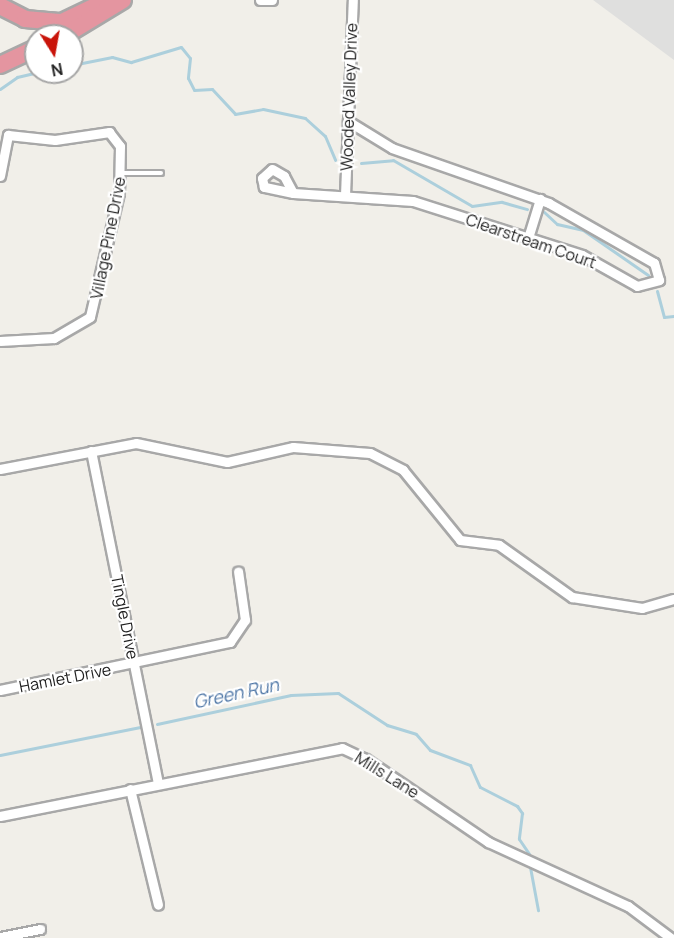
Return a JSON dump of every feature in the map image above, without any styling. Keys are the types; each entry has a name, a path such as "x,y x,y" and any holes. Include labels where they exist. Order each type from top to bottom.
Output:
{"highway":[{"path":"0,6 25,19 62,22 108,0"},
{"path":"84,24 123,0"},
{"path":"0,65 24,54"}],"street":[{"path":"260,0 272,0"},
{"name":"Wooded Valley Drive","path":"345,195 353,0"},
{"name":"Clearstream Court","path":"293,193 413,201 591,259 637,286 658,280 654,263 540,199 392,148 348,121"},
{"name":"Village Pine Drive","path":"0,176 8,135 55,140 109,132 118,140 121,173 90,317 54,338 0,341"},
{"path":"528,238 540,199"},
{"path":"0,469 91,451 155,444 238,462 318,446 387,458 460,540 499,545 572,597 642,608 674,599"},
{"name":"Tingle Drive","path":"91,451 158,782"},
{"name":"Hamlet Drive","path":"0,690 134,664 236,639 245,620 238,572"},
{"name":"Mills Lane","path":"0,816 158,782 342,748 488,842 628,906 671,938"},
{"path":"130,789 159,905"},
{"path":"0,937 40,929"}],"lane":[{"path":"121,173 160,173"}],"shaded area":[{"path":"593,0 674,0 674,60"}],"waterway":[{"path":"84,63 112,57 131,62 181,47 190,58 188,78 194,90 212,89 235,114 263,109 305,118 325,136 335,160"},
{"path":"0,89 17,77 24,75"},
{"path":"361,163 393,160 472,206 502,202 527,209"},
{"path":"544,212 557,224 583,230 648,275"},
{"path":"657,291 664,317 674,316"},
{"name":"Green Run","path":"157,724 291,695 338,693 387,725 416,734 430,750 470,765 480,787 517,806 522,813 519,839 529,854"},
{"name":"Green Run","path":"0,755 140,727"},
{"name":"Green Run","path":"530,867 538,910"}]}
